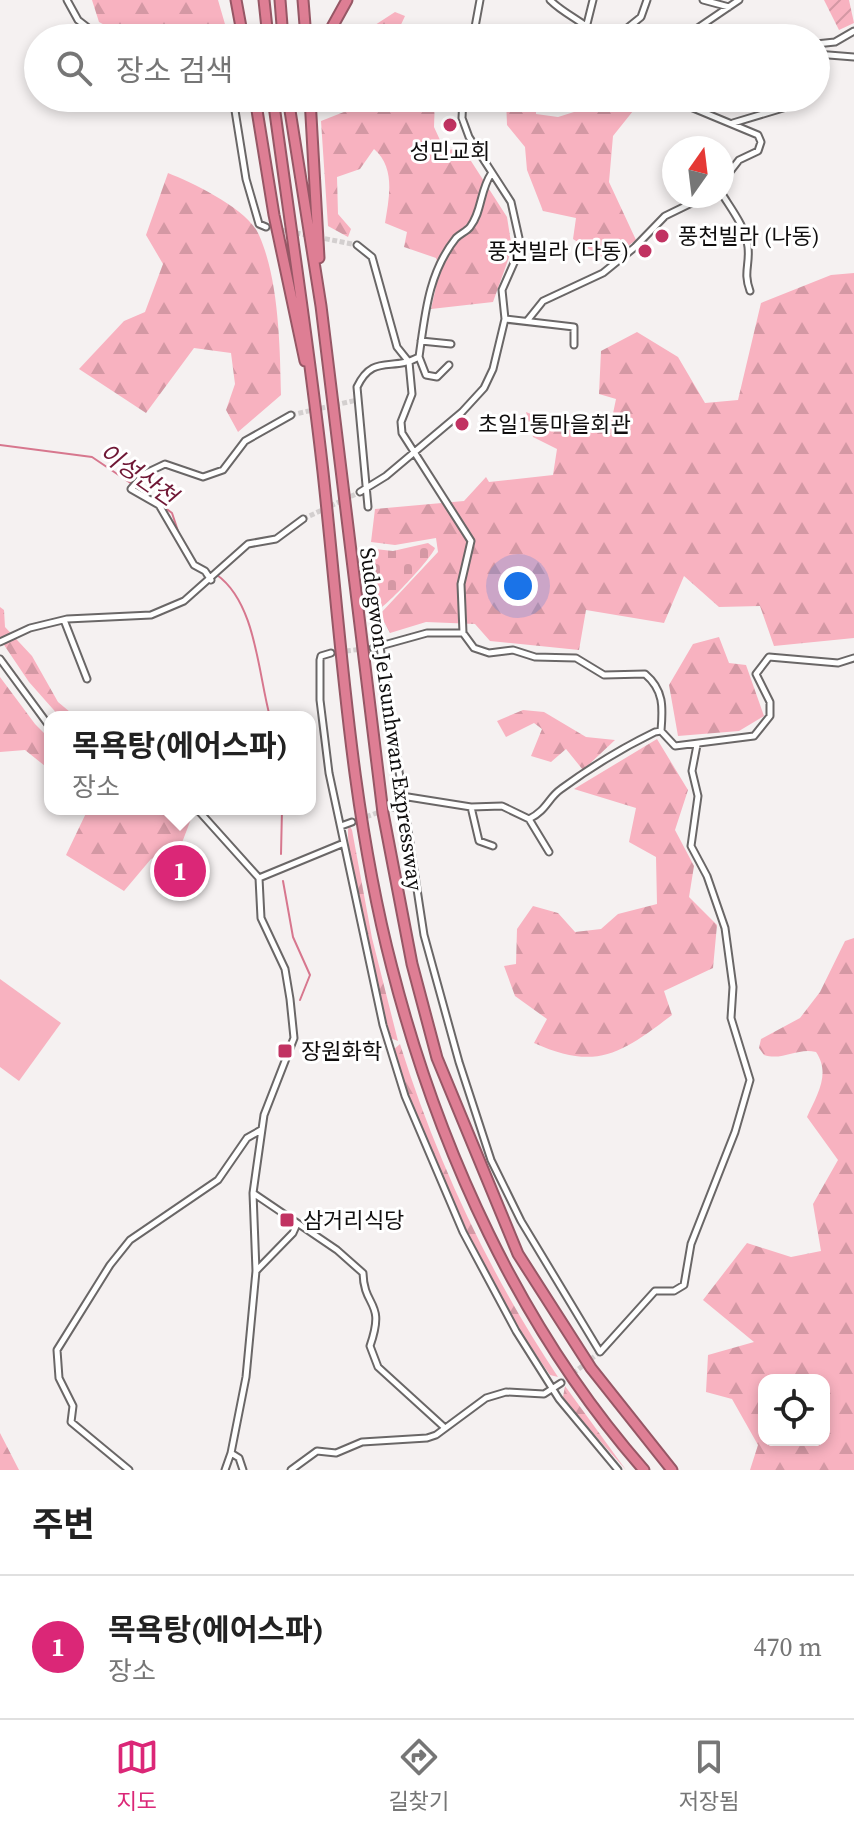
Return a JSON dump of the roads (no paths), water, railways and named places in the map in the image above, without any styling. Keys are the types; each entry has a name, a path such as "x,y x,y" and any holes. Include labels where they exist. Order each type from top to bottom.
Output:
{"highway":[{"path":"264,0 267,24"},
{"path":"280,0 282,24"},
{"path":"303,0 305,24"},
{"path":"334,24 347,0"},
{"path":"236,2 240,24"},
{"path":"257,112 285,271 314,395"},
{"name":"Sudogwon Je1sunhwan Expressway","path":"275,112 314,395 363,820 391,967 420,1066 461,1173 503,1261 575,1380 644,1470"},
{"name":"Sudogwon Je1sunhwan Expressway","path":"290,112 321,306 383,813 412,964 437,1058 518,1254 591,1368 672,1470"},
{"path":"311,112 321,306"}],"street":[{"path":"67,0 83,24"},
{"path":"476,24 480,0"},
{"path":"550,0 562,12 587,24 593,0"},
{"path":"631,24 643,14 647,0"},
{"path":"703,0 729,7"},
{"path":"704,24 739,0"},
{"path":"830,43 854,31"},
{"path":"830,55 854,57"},
{"path":"235,112 251,200 259,224 266,227"},
{"path":"360,492 417,451 484,388 493,369 505,319 502,290 521,247 511,202 491,174 462,118 462,112"},
{"path":"696,112 758,135 761,142 758,151 739,160 734,166"},
{"path":"732,123 769,112"},
{"path":"449,365 437,377 426,375 419,357 423,318 436,270 457,236 470,227 483,187 491,174"},
{"path":"527,321 543,301 603,273 635,247 665,216 681,208"},
{"path":"732,208 748,247 744,274 750,291"},
{"path":"357,245 372,257 397,347 409,362 412,394 400,428 471,541 461,584 463,633 474,648 489,653 513,650 535,657 576,658 604,675 645,674 658,685 663,707 661,731 675,746 748,739 768,722 770,702 756,674 769,657 838,663 854,658"},
{"path":"505,319 574,327 574,345"},
{"path":"421,341 451,344"},
{"path":"368,507 357,387 363,373 376,364 409,362 419,357"},
{"path":"211,580 205,571 194,565 159,505 131,489 144,474 165,464 203,477 223,470 245,441 291,415"},
{"path":"0,642 30,628 64,620 151,615 184,601 248,544 276,539 303,519"},
{"path":"64,620 87,679"},
{"path":"463,633 427,633 377,647 424,935 459,1062 491,1160 541,1257 600,1352 655,1291 674,1291 684,1285 691,1244 735,1132 750,1080 731,1018 733,987 725,928 707,876 691,846 698,796 692,771 697,745"},
{"path":"331,653 321,656 320,660 320,700 329,773 383,1025 408,1105 463,1232 516,1331 553,1389 618,1470"},
{"path":"0,659 44,719"},
{"path":"529,819 542,812 555,794 618,749 661,731"},
{"path":"393,807 408,797 471,807 502,806 529,819 549,852"},
{"path":"471,807 475,835 479,841 493,846"},
{"path":"202,815 259,878 261,918 285,969 294,1038 289,1057 273,1087 261,1130 253,1193 256,1271 246,1377 225,1470"},
{"path":"341,826 352,822"},
{"path":"259,878 344,843"},
{"path":"129,1470 71,1422 73,1406 59,1378 57,1350 130,1240 218,1180 247,1138 261,1130"},
{"path":"253,1193 363,1273 363,1288 377,1308 370,1346 378,1367 445,1428"},
{"path":"256,1271 293,1233 297,1224"},
{"path":"291,1470 317,1451 336,1453 362,1442 415,1440 436,1435 486,1398 506,1392 544,1394 561,1383"},
{"path":"231,1453 239,1458 243,1470"}],"waterway":[{"name":"이성산천","path":"0,445 92,457 132,484"},
{"name":"이성산천","path":"137,487 172,513 179,534"},
{"name":"이성산천","path":"217,575 230,587 248,621 269,711"},
{"name":"이성산천","path":"281,854 282,815"},
{"name":"이성산천","path":"283,881 293,937 310,975 300,1000"}],"tunnel":[{"path":"266,227 357,245"},
{"path":"291,415 357,400"},
{"path":"303,519 360,492"},
{"path":"331,653 362,649"},
{"path":"352,822 393,807"},
{"path":"561,1383 600,1352"}],"place":[{"name":"성민교회","path":"450,125"},
{"name":"풍천빌라 (나동)","path":"662,236"},
{"name":"풍천빌라 (다동)","path":"645,251"},
{"name":"초일1통마을회관","path":"462,424"},
{"name":"목욕탕(에어스파)","path":"180,871"},
{"name":"장원화학","path":"285,1051"},
{"name":"삼거리식당","path":"287,1220"}]}
